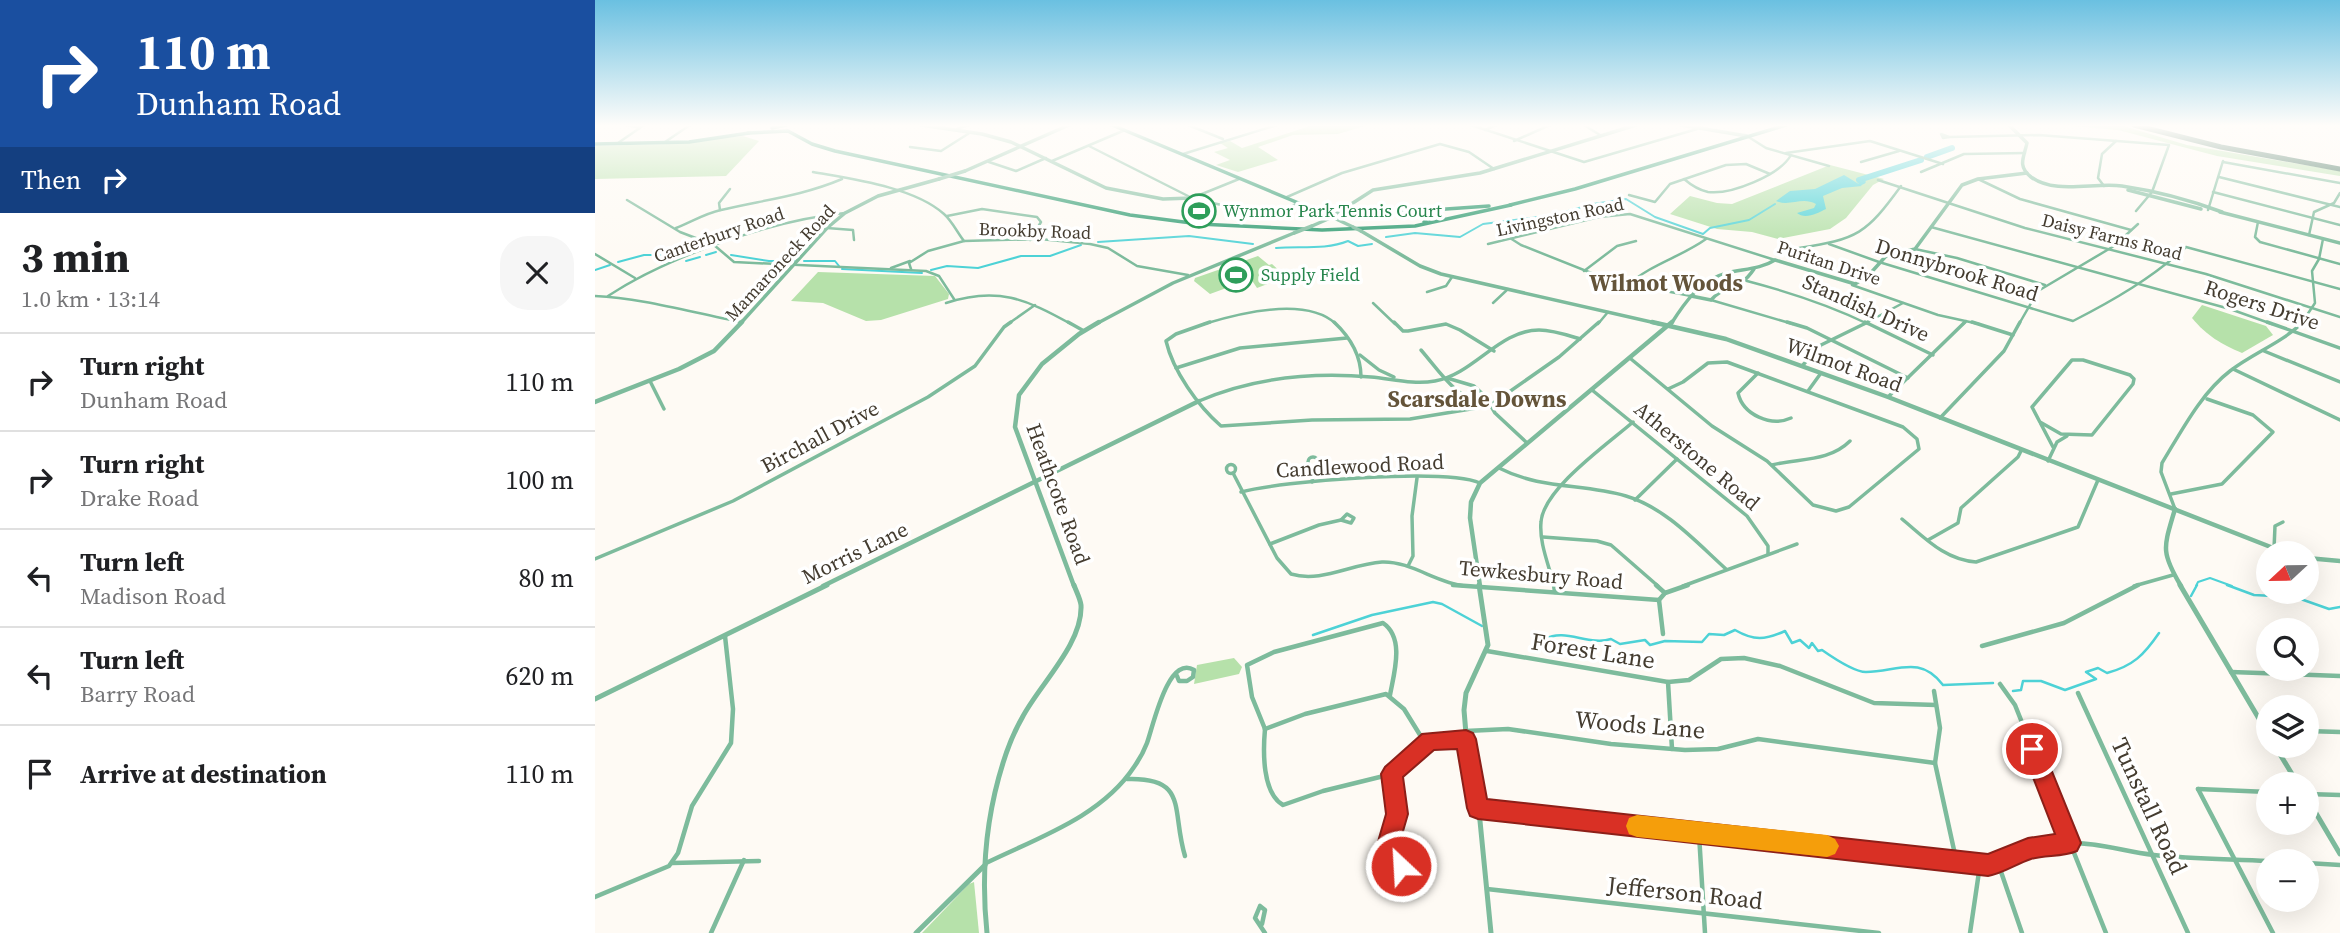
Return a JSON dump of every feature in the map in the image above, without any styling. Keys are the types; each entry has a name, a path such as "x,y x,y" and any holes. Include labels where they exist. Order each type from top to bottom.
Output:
{"main road":[{"path":"919,169 1157,219 1278,229 1407,226 1529,201 1643,169"},
{"path":"1218,169 1332,217 1511,205"},
{"path":"1407,226 1427,221 1440,209 1529,201"},
{"path":"1346,208 1347,212 1353,214"},
{"path":"1440,209 1443,218 1455,218"}],"street":[{"name":"Mamaroneck Road","path":"595,402 688,365 714,351 827,228 845,213 894,191 973,169"},
{"path":"1067,169 1107,188 1163,200 1192,198 1241,178"},
{"path":"1138,169 1192,198 1230,207 1286,209 1299,202"},
{"path":"1287,197 1357,169"},
{"name":"Heathcote Road","path":"987,933 982,895 985,865 1008,747 1021,719 1065,654 1080,616 1077,592 1015,427 1016,400 1033,373 1084,331 1162,287 1332,217 1368,193 1386,187 1451,179 1494,169"},
{"path":"1629,195 1651,202 1657,200 1668,185 1716,169"},
{"path":"1757,169 1770,174"},
{"path":"1683,179 1701,190 1718,192 1780,169"},
{"path":"1921,172 1931,169"},
{"path":"2024,169 2027,173"},
{"path":"2100,169 2098,178 2103,185"},
{"path":"2136,211 2150,194 2161,169"},
{"path":"2209,209 2222,169"},
{"path":"2263,169 2338,183 2340,192 2336,202 2315,211 2309,235"},
{"name":"Brookby Road","path":"813,172 894,191 935,209 947,216 964,241 1030,240 1100,245 1114,250 1137,266 1188,275"},
{"path":"1915,249 1962,185 1978,179 2027,173 2060,186 2103,185 2150,194 2340,243"},
{"path":"2219,177 2340,207"},
{"path":"675,229 720,210 749,206 815,189 844,178"},
{"path":"1978,179 2020,199 2131,230"},
{"name":"Daisy Farms Road","path":"1878,180 2025,228 2167,263 2340,317"},
{"path":"1799,248 1855,237 1868,229 1901,186"},
{"path":"720,210 719,204 730,189"},
{"path":"2213,192 2340,225"},
{"path":"627,200 675,229 717,247 729,260 740,264 882,269 937,274 954,299"},
{"path":"947,216 982,209 1037,217 1041,222 1030,240"},
{"name":"Canterbury Road","path":"608,296 635,278 717,247 787,224 845,213"},
{"name":"Livingston Road","path":"1488,244 1610,215 1636,214"},
{"name":"Puritan Drive","path":"1636,214 1938,315 2013,335"},
{"name":"Wilmot Road","path":"1332,217 1420,266 1453,277 1726,339 1888,397 2256,542"},
{"path":"2258,221 2256,239 2340,264"},
{"path":"1940,418 2004,351 2033,296 2045,285 2108,249 2138,224"},
{"name":"Rogers Drive","path":"1931,227 2230,309 2340,348"},
{"path":"827,228 853,230 854,240"},
{"path":"1510,238 1584,271 1628,285 1711,300 1796,324 1908,379"},
{"path":"1628,285 1642,272 1687,253 1707,239"},
{"path":"2256,713 2173,575 2164,548 2175,509 2161,466 2216,384 2233,369 2293,330 2312,308 2316,295 2312,271 2319,259 2323,239"},
{"path":"882,269 912,260 936,248 964,241"},
{"path":"1584,271 1617,246 1636,241"},
{"name":"Donnybrook Road","path":"1829,244 2027,308 2076,320 2138,284"},
{"path":"2138,284 2186,247 2340,289"},
{"path":"1852,285 1868,276 1888,255 1915,249 1957,258 2045,285"},
{"path":"595,254 635,278"},
{"path":"912,260 909,268 917,271"},
{"path":"1491,933 1478,808 1465,731 1466,693 1487,651 1487,623 1470,518 1471,502 1480,482 1671,325 1696,289 1719,276 1775,260"},
{"path":"1711,300 1717,293 1747,281 1750,272 1758,267"},
{"path":"1427,292 1445,286 1453,277"},
{"name":"Standish Drive","path":"1747,281 1787,291 1867,323 1933,355"},
{"path":"1493,303 1508,289"},
{"path":"946,303 980,293 1013,295 1084,331"},
{"path":"595,296 608,296 743,322"},
{"path":"1802,366 1814,353 1833,340 1903,302"},
{"path":"1373,303 1403,331 1417,331 1436,324 1451,324 1494,351"},
{"name":"Birchall Drive","path":"595,559 733,501 928,397 975,366 1004,327 1035,305"},
{"path":"1361,377 1360,360 1341,329 1324,314 1305,309 1219,320 1179,331 1166,341 1168,354 1211,420 1229,427 1312,420 1409,419 1489,406 1531,378 1580,339 1609,311"},
{"path":"1888,397 1966,321"},
{"path":"1199,401 1221,390 1252,382 1310,376 1434,381 1465,370 1515,335 1534,329 1580,339"},
{"path":"1176,368 1217,352 1243,346 1347,338"},
{"path":"1420,350 1445,378 1446,383 1478,403 1489,406"},
{"path":"1356,351 1379,370 1399,379"},
{"path":"2264,351 2340,382"},
{"path":"1631,359 1647,368 1675,397 1734,441 1772,465 1808,502 1822,509 1834,511 1849,507 1918,452 1919,442 1907,429 1727,362 1712,362 1668,389"},
{"path":"2048,461 2053,447 2061,438 2094,433 2133,384 2133,378 2083,360 2072,360 2032,406 2053,447"},
{"path":"2233,369 2340,420"},
{"path":"1758,373 1738,393 1739,401 1767,422 1780,423 1791,418"},
{"path":"1808,391 1821,373"},
{"path":"1445,378 1474,386 1485,396 1489,406 1526,442"},
{"path":"650,381 664,410"},
{"name":"Atherstone Road","path":"1593,390 1747,516 1768,546 1768,554"},
{"path":"2171,494 2221,484 2273,432 2267,425 2246,413 2206,399"},
{"name":"Morris Lane","path":"595,699 1199,401"},
{"path":"1555,592 1543,537 1543,509 1550,496 1633,422"},
{"path":"2041,422 2054,432 2071,435"},
{"path":"1772,465 1787,460 1833,454 1850,441"},
{"path":"1928,540 1958,523 1961,508 2018,457 2021,451"},
{"path":"1635,500 1677,458"},
{"path":"1313,482 1314,466"},
{"path":"1497,467 1521,480 1559,489 1596,491 1635,500 1668,518 1726,569"},
{"name":"Tewkesbury Road","path":"1233,473 1285,570 1299,577 1370,563 1408,566 1449,583 1659,600"},
{"name":"Candlewood Road","path":"1241,492 1313,482 1454,475 1480,482"},
{"path":"1408,566 1413,555 1412,516 1417,477"},
{"path":"1902,519 1956,560 1976,562 2073,529 2081,523 2098,480"},
{"path":"1270,544 1297,532 1341,520"},
{"path":"2274,541 2275,526 2283,522"},
{"path":"1543,537 1597,541 1611,545 1665,593"},
{"path":"1663,634 1659,600 1665,593 1797,544"},
{"path":"2319,559 2339,561"},
{"path":"1982,646 2015,639 2072,619 2146,580 2173,575"},
{"path":"1265,729 1259,723 1244,674 1247,665 1274,652 1383,623 1389,628 1396,650 1389,695"},
{"path":"595,897 663,869 672,863 678,853 692,806 731,743 733,709 725,634"},
{"name":"Forest Lane","path":"1487,651 1668,681 1672,749"},
{"path":"1668,681 1691,679 1715,661 1730,658 1777,666 1871,703 1936,705"},
{"path":"2231,672 2340,676"},
{"path":"916,933 992,859 1084,814 1127,779 1146,747 1164,688 1177,676"},
{"path":"2000,684 2015,705 2106,933"},
{"path":"1934,691 1940,728 1935,763 1954,850 1962,862"},
{"name":"Tunstall Road","path":"2078,693 2188,933"},
{"path":"1265,729 1305,714 1389,695 1414,722 1425,743"},
{"path":"1265,729 1263,740 1270,790 1276,801 1283,805 1323,791 1392,774 1425,743 1466,739"},
{"name":"Woods Lane","path":"1465,731 1508,729 1611,744 1672,749 1718,749 1758,739 1935,763"},
{"path":"2319,731 2340,732"},
{"path":"1392,774 1397,814 1388,838 1389,858 1394,865"},
{"path":"1127,779 1157,778 1167,783 1173,793 1179,840 1185,856"},
{"path":"2256,791 2198,789 2273,933"},
{"path":"2319,796 2340,795"},
{"path":"1478,808 1980,865 1998,863 2028,849 2070,843 2104,845 2153,855 2256,861"},
{"path":"2319,817 2340,854"},
{"path":"1699,833 1705,933"},
{"path":"711,933 744,860"},
{"path":"672,863 759,861"},
{"path":"1998,863 2022,933"},
{"path":"2319,864 2340,865"},
{"path":"1970,933 1980,865"},
{"name":"Jefferson Road","path":"1487,888 1879,933"},
{"path":"1262,924 1265,933"}],"green space":[{"path":"595,169 733,169 726,176 595,179"},
{"path":"1227,169 1250,169 1238,172"},
{"path":"1821,169 1844,169 1884,179 1873,185 1846,218 1830,229 1778,239 1752,232 1717,229 1670,214 1690,196 1732,204"},
{"path":"2294,169 2326,169 2340,171 2340,176"},
{"name":"Supply Field","path":"1258,256 1269,265 1272,264 1284,275 1283,278 1257,288 1251,279 1210,294 1194,281 1195,278"},
{"path":"818,272 935,276 949,294 948,299 881,320 866,321 823,303 791,301"},
{"path":"2202,305 2266,326 2273,335 2242,353 2215,339 2192,318"},
{"path":"1234,658 1242,667 1239,674 1194,684 1197,665"},
{"path":"974,882 979,933 922,933 969,884"}],"water":[{"path":"1844,175 1862,186 1842,188 1823,196 1826,209 1815,214 1804,216 1797,213 1814,208 1816,204 1811,202 1776,201 1790,191 1815,189"}],"waterway":[{"path":"1859,180 1895,169"},
{"path":"1860,184 1864,182 1862,180"},
{"path":"1386,237 1415,233 1460,237 1483,224 1554,215 1593,204 1626,199 1655,217 1703,234 1710,228 1749,220 1775,204"},
{"path":"1098,242 1189,236 1253,244"},
{"path":"1276,248 1322,247 1348,241 1358,246 1372,244"},
{"path":"931,270 947,266 978,268 1021,256 1050,256 1081,245"},
{"path":"706,255 716,252"},
{"path":"618,262 644,255 661,255"},
{"path":"731,255 769,261 794,261"},
{"path":"686,261 700,257"},
{"path":"804,261 835,261 839,266"},
{"path":"595,270 610,265"},
{"path":"842,269 922,273"},
{"path":"2196,586 2198,582 2210,578 2232,586"},
{"path":"2191,596 2197,585"},
{"path":"2227,585 2254,595 2295,597 2329,609 2340,607"},
{"path":"1313,635 1372,615 1433,602 1442,604 1482,626"},
{"path":"1545,639 1561,635 1603,641 1611,639 1620,644 1645,640 1650,645 1665,641 1702,642 1709,634 1724,635 1735,630 1760,638 1785,631 1792,643 1800,640 1809,648 1812,643 1818,651 1822,650 1855,670 1866,672 1916,667 1925,670 1943,685 1993,683"},
{"path":"2013,691 2021,690 2023,681 2041,681 2065,690 2096,679 2086,672 2098,668 2107,673 2124,667 2143,653 2159,633"}],"slow traffic":[{"path":"1637,826 1827,846"}],"place":[{"name":"Wynmor Park Tennis Court","path":"1199,211"},
{"name":"Supply Field","path":"1236,275"}],"district":[{"name":"Wilmot Woods","path":"1666,283"},
{"name":"Scarsdale Downs","path":"1477,399"}],"route":[{"path":"1401,866 1394,865 1389,858 1388,838 1397,814 1392,774 1421,745 1433,740 1466,739 1478,808 1980,865 1998,863 2038,846 2070,843 2032,749"}]}
